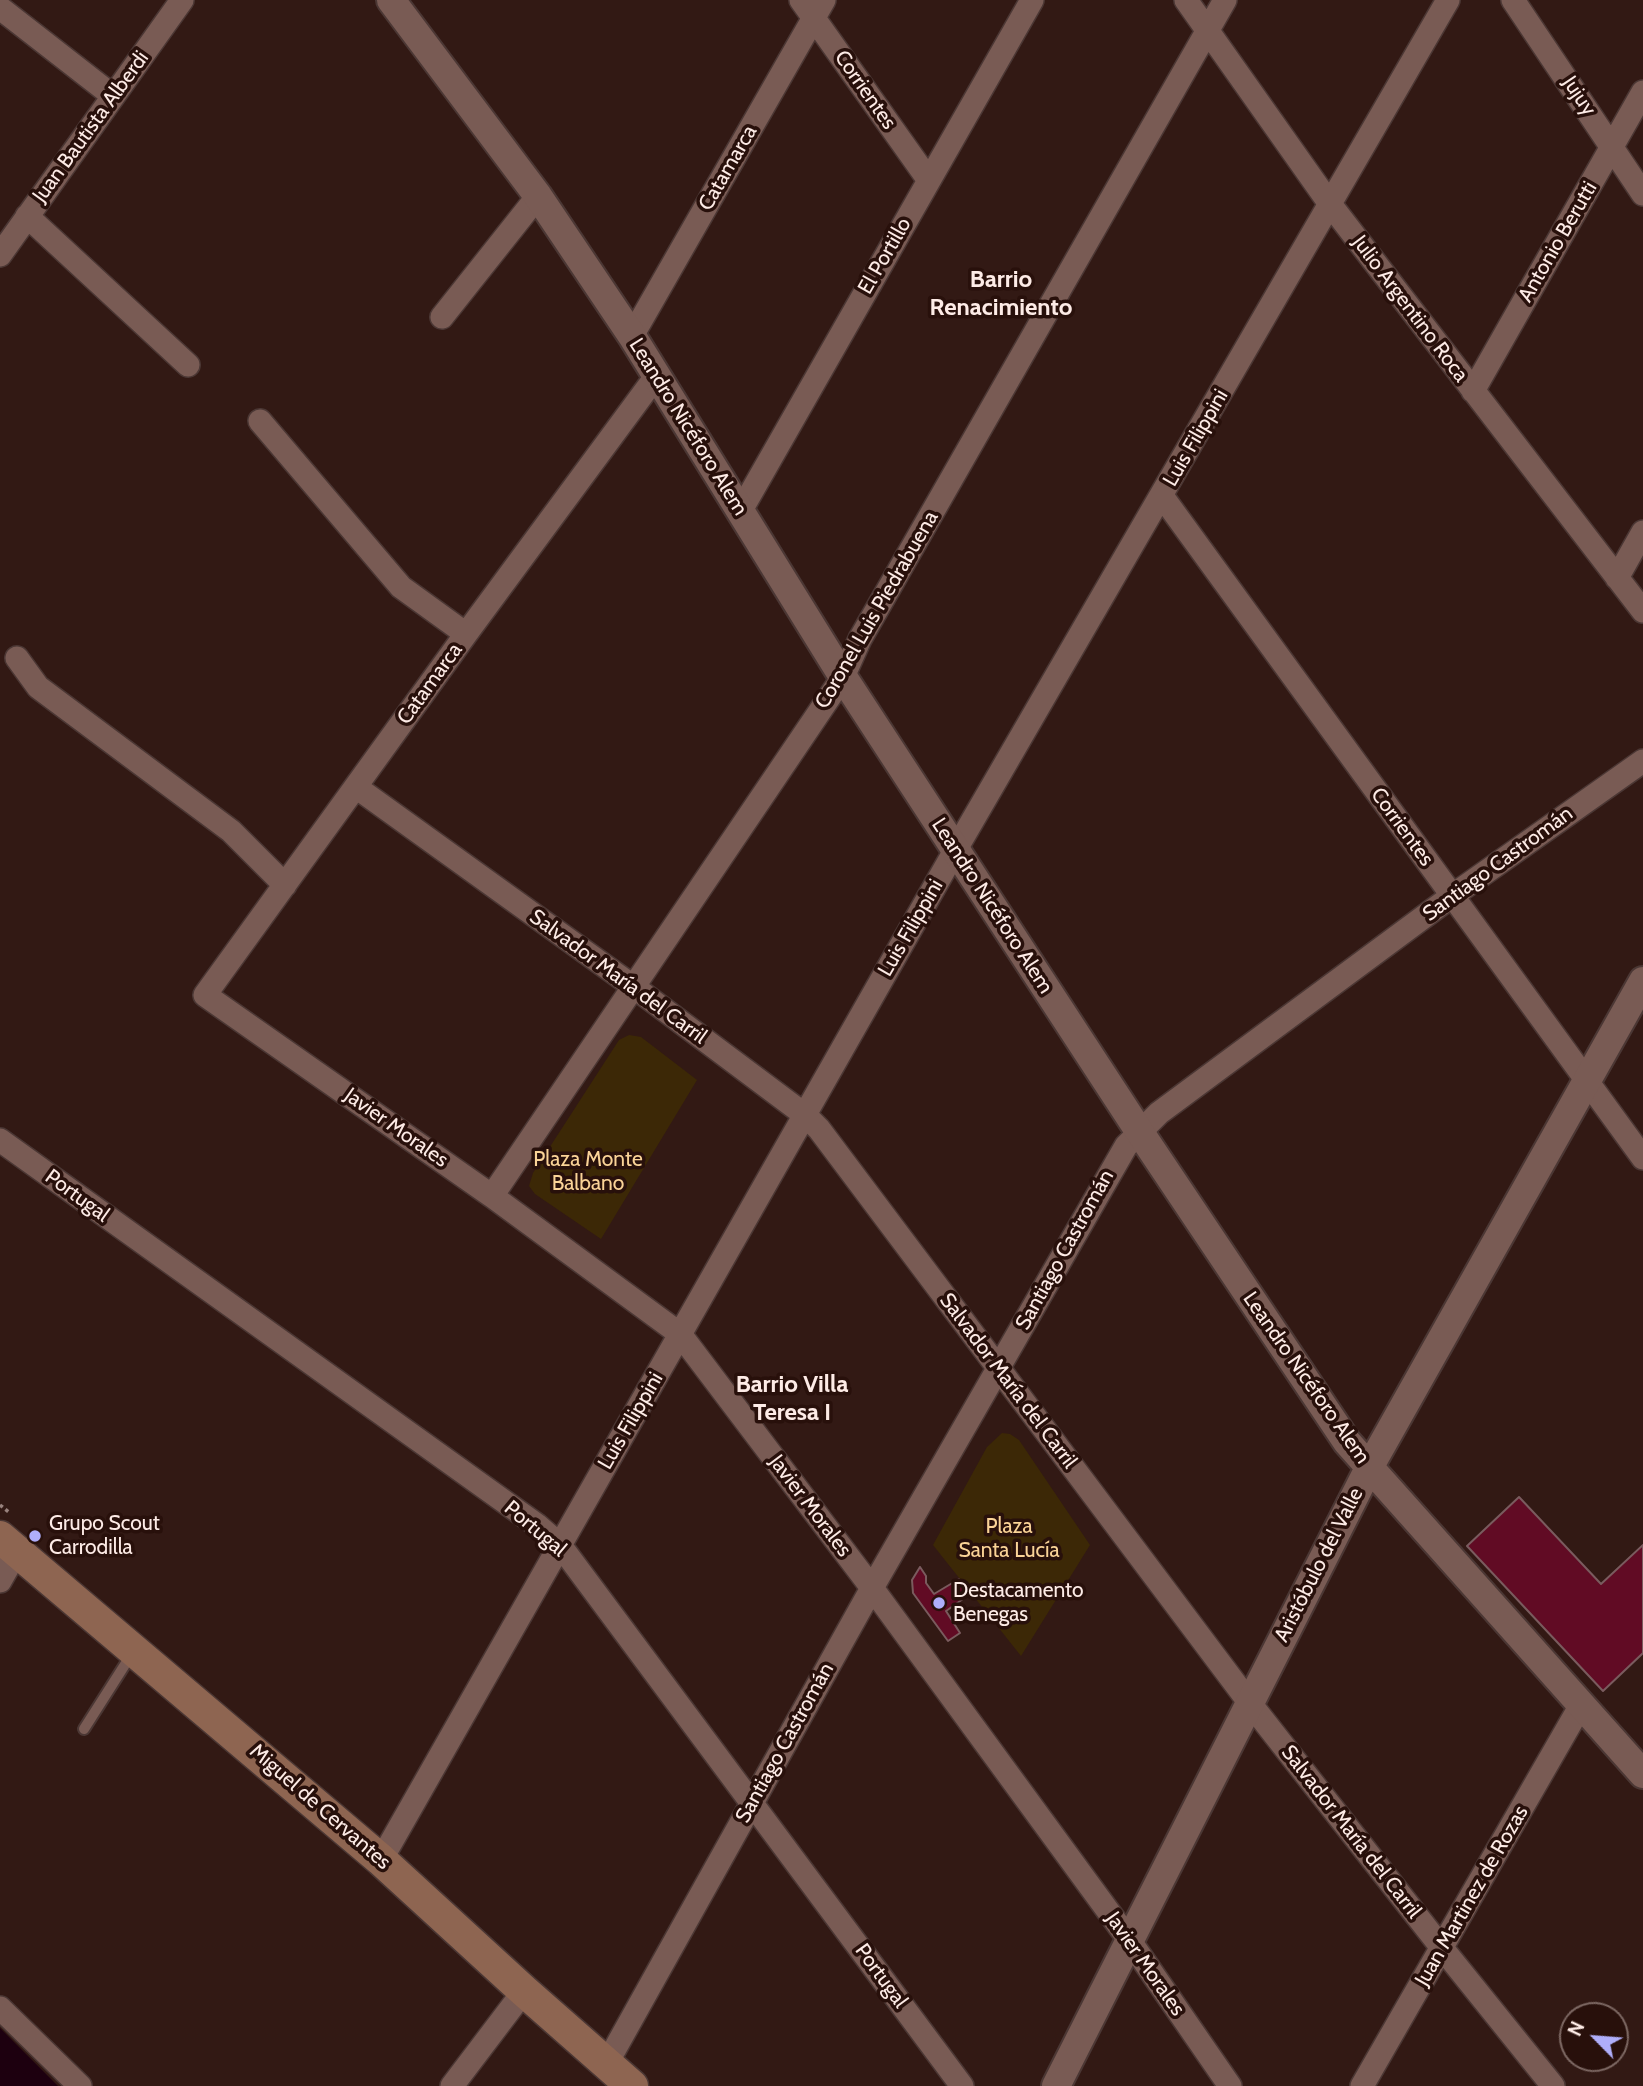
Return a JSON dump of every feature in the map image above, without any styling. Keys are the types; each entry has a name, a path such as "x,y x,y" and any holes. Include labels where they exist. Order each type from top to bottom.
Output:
{"main road":[{"name":"Miguel de Cervantes","path":"8,1544 381,1860 632,2086"}],"street":[{"name":"Juan Bautista Alberdi","path":"2,248 182,0"},
{"name":"Leandro Nicéforo Alem","path":"391,0 538,196 632,336 843,677 1139,1131 1347,1442 1643,1774"},
{"name":"El Portillo","path":"740,512 1031,0"},
{"name":"Julio Argentino Roca","path":"1186,0 1330,204 1643,611"},
{"name":"Coronel Luis Piedrabuena","path":"492,1196 843,677 860,639 1225,0"},
{"name":"Luis Filippini","path":"381,1860 956,849 1448,0"},
{"name":"Jujuy","path":"1513,0 1643,194"},
{"name":"Corrientes","path":"813,6 928,179"},
{"name":"Catamarca","path":"632,336 813,6"},
{"path":"0,8 113,96"},
{"name":"Antonio Berutti","path":"1473,391 1643,92"},
{"path":"442,317 538,196"},
{"path":"27,216 188,365"},
{"name":"Catamarca","path":"205,995 657,375"},
{"path":"260,421 401,586 466,634"},
{"name":"Corrientes","path":"1162,496 1643,1158"},
{"path":"1617,578 1643,532"},
{"path":"16,658 38,688 231,831 285,885"},
{"name":"Santiago Castromán","path":"607,2063 872,1588 1115,1162 1139,1131 1452,896 1643,761"},
{"name":"Salvador María del Carril","path":"356,787 634,987 805,1115 835,1148 1250,1702 1553,2086"},
{"name":"Aristóbulo del Valle","path":"1056,2086 1369,1468 1643,981"},
{"name":"Javier Morales","path":"205,995 492,1196 680,1334 872,1588 1129,1941 1230,2086"},
{"name":"Portugal","path":"0,1140 537,1525 560,1545 962,2086"},
{"path":"0,1581 8,1544"},
{"name":"Juan Martinez de Rozas","path":"1362,2086 1581,1705"},
{"path":"452,2086 524,1991"},
{"path":"0,2008 80,2086"}],"lane":[{"path":"84,1729 135,1650"}],"green space":[{"name":"Plaza Monte Balbano","path":"629,1035 641,1037 697,1080 601,1239 535,1194 529,1186 533,1173 619,1040"},
{"name":"Plaza Santa Lucía","path":"1002,1433 1010,1434 1019,1440 1090,1545 1021,1656 933,1545 987,1447"}],"shaded area":[{"path":"0,2028 58,2086 0,2086"}],"building":[{"path":"1519,1497 1601,1584 1643,1545 1643,1653 1603,1691 1467,1546"},
{"name":"Destacamento Benegas","path":"920,1567 934,1594 959,1579 970,1594 946,1611 960,1633 948,1641 913,1593 912,1580"}],"place":[{"name":"Grupo Scout Carrodilla","path":"35,1536"},
{"name":"Destacamento Benegas","path":"939,1603"}],"district":[{"name":"Barrio Renacimiento","path":"1001,294"},
{"name":"Barrio Villa Teresa I","path":"792,1399"}]}
